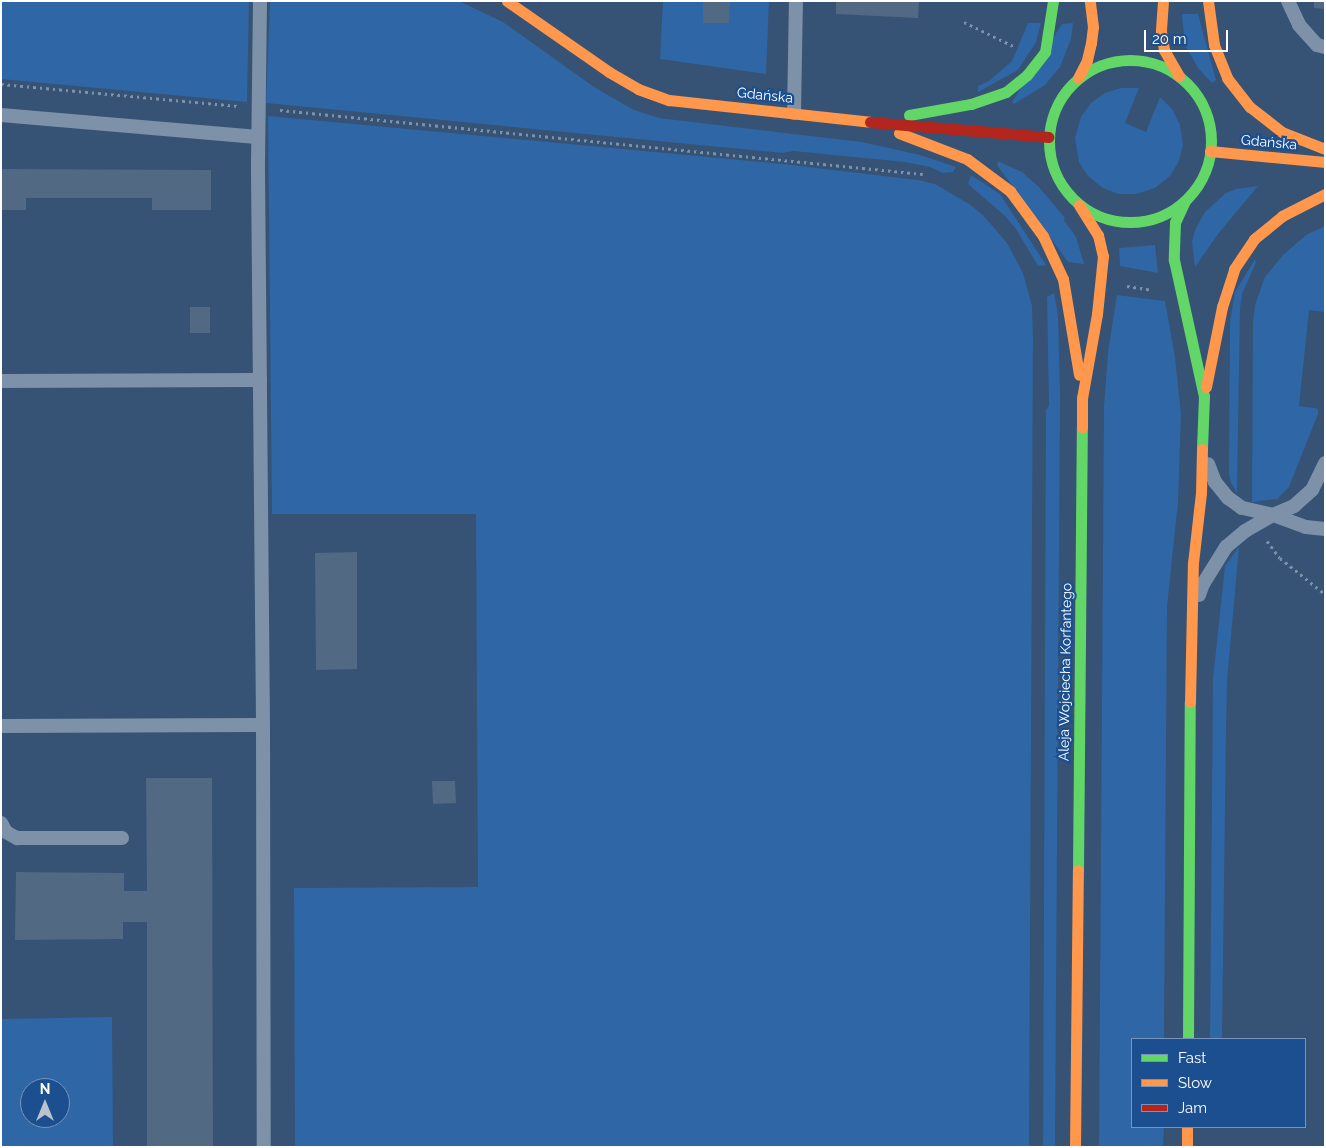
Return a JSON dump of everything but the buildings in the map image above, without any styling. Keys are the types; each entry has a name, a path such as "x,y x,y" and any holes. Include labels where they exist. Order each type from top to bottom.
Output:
{"main road":[{"name":"Gdańska","path":"507,1 608,72 653,96 690,103 870,122 1048,137"},
{"path":"870,122 971,104 1006,92 1028,75 1045,52 1053,1"},
{"path":"1078,78 1091,43 1093,26 1090,1"},
{"path":"1163,1 1161,31 1164,50 1179,76 1202,104 1210,128 1210,151 1206,169 1196,187 1185,201 1175,222 1174,260 1204,396"},
{"path":"1208,1 1214,45 1227,78 1250,107 1282,132 1325,148"},
{"path":"1179,76 1151,63 1128,59 1104,64 1078,78 1063,94 1052,115 1048,137 1051,161 1062,186 1079,205 1112,220 1137,222 1163,215 1185,201"},
{"path":"870,122 967,159 1010,191 1043,236 1063,279 1082,398"},
{"name":"Gdańska","path":"1210,151 1325,162"},
{"path":"1188,1038 1191,622 1193,563 1201,493 1204,396 1222,307 1234,269 1254,239 1282,216 1325,194"},
{"name":"Aleja Wojciecha Korfantego","path":"1076,1147 1082,398 1098,305 1103,256 1098,235 1079,205"},
{"path":"1187,1128 1187,1147"}],"lane":[{"path":"260,1 258,137 263,725 264,1147"},
{"path":"794,113 796,1"},
{"path":"1288,1 1299,25 1317,45 1325,47"},
{"path":"1,116 258,137"},
{"path":"1,381 260,380"},
{"path":"1203,452 1215,482 1228,498 1242,508 1273,515 1306,527 1325,529"},
{"path":"1191,622 1203,584 1226,547 1273,515 1294,506 1312,490 1325,462"},
{"path":"1,726 263,725"},
{"path":"1,823 6,832 17,838 122,838"}],"path":[{"path":"964,22 1013,46"},
{"path":"1,84 829,163 930,175"},
{"path":"1118,285 1154,290"},
{"path":"1256,526 1280,558 1325,594"}],"shaded area":[{"path":"1,1 249,1 247,102 1,79"},
{"path":"270,1 459,1 503,22 594,87 634,110 659,118 862,142 920,155 956,167 953,172 943,173 930,167 905,162 793,151 783,153 266,103"},
{"path":"663,1 769,1 766,74 660,59"},
{"path":"1182,14 1198,14 1216,80 1212,83 1198,68 1185,45"},
{"path":"1028,23 1041,23 1036,42 1018,70 978,92 978,86 989,81 1012,61"},
{"path":"1073,23 1071,39 1060,67 1045,85 1014,104 1012,102 1062,24"},
{"path":"1121,88 1139,88 1125,123 1146,132 1160,97 1172,109 1180,125 1183,145 1179,161 1170,176 1155,188 1136,194 1118,194 1103,188 1088,176 1079,162 1075,138 1081,117 1091,103 1105,93"},
{"path":"268,116 783,164 918,180 935,184 969,204 983,215 1007,243 1023,273 1032,306 1033,338 1029,1147 295,1147 294,888 478,887 476,514 272,514"},
{"path":"998,161 1022,172 1039,187 1065,218 1064,220 1076,237 1084,264 1068,262 997,165"},
{"path":"971,175 1000,194 1046,265 1038,266 1016,229 1005,216 968,184"},
{"path":"1258,186 1218,234 1195,267 1192,242 1195,230 1205,212 1226,193 1236,189"},
{"path":"1325,226 1325,312 1309,310 1299,406 1318,409 1318,414 1289,487 1277,499 1252,502 1253,322 1255,305 1265,277 1283,255 1306,235"},
{"path":"1155,245 1158,273 1120,266 1119,248"},
{"path":"1255,259 1256,263 1242,294 1240,308 1237,493 1231,483 1229,474 1230,322 1235,292"},
{"path":"1054,293 1058,315 1060,397 1055,1147 1043,1147 1046,410 1049,406 1047,297"},
{"path":"1117,295 1165,301 1175,357 1181,414 1178,502 1167,607 1164,1038 1131,1038 1131,1128 1164,1128 1163,1147 1099,1147 1104,407 1108,352"},
{"path":"1239,547 1227,681 1222,1038 1210,1038 1213,679 1225,566"},
{"path":"112,1017 113,1147 1,1147 1,1019"}],"traffic: fast":[{"path":"909,115 971,104 1006,92 1027,75 1045,52 1053,1"},
{"path":"1130,60 1161,66 1187,84 1205,110 1211,141 1205,172 1187,198 1161,216 1130,222 1099,216 1073,198 1055,172 1049,141 1055,110 1073,84 1099,66 1130,60"},
{"path":"1185,201 1175,222 1174,260 1204,396 1202,449"},
{"path":"1078,870 1082,427"},
{"path":"1188,1038 1190,702"}],"traffic: slow":[{"path":"507,1 609,72 638,89 669,100 870,122"},
{"path":"1078,78 1087,60 1091,43 1093,27 1090,1"},
{"path":"1163,1 1161,31 1164,50 1179,76"},
{"path":"1208,1 1214,45 1227,78 1250,107 1282,132 1325,149"},
{"path":"899,133 967,159 1010,191 1043,236 1063,279 1079,375"},
{"path":"1210,151 1325,162"},
{"path":"1206,387 1222,307 1234,269 1254,239 1282,216 1325,194"},
{"path":"1079,205 1098,235 1103,256 1097,314 1082,398 1082,427"},
{"path":"1190,702 1193,563 1201,493 1202,449"},
{"path":"1075,1147 1078,870"},
{"path":"1187,1128 1187,1147"}],"traffic: jam":[{"path":"870,122 1048,137"}]}
